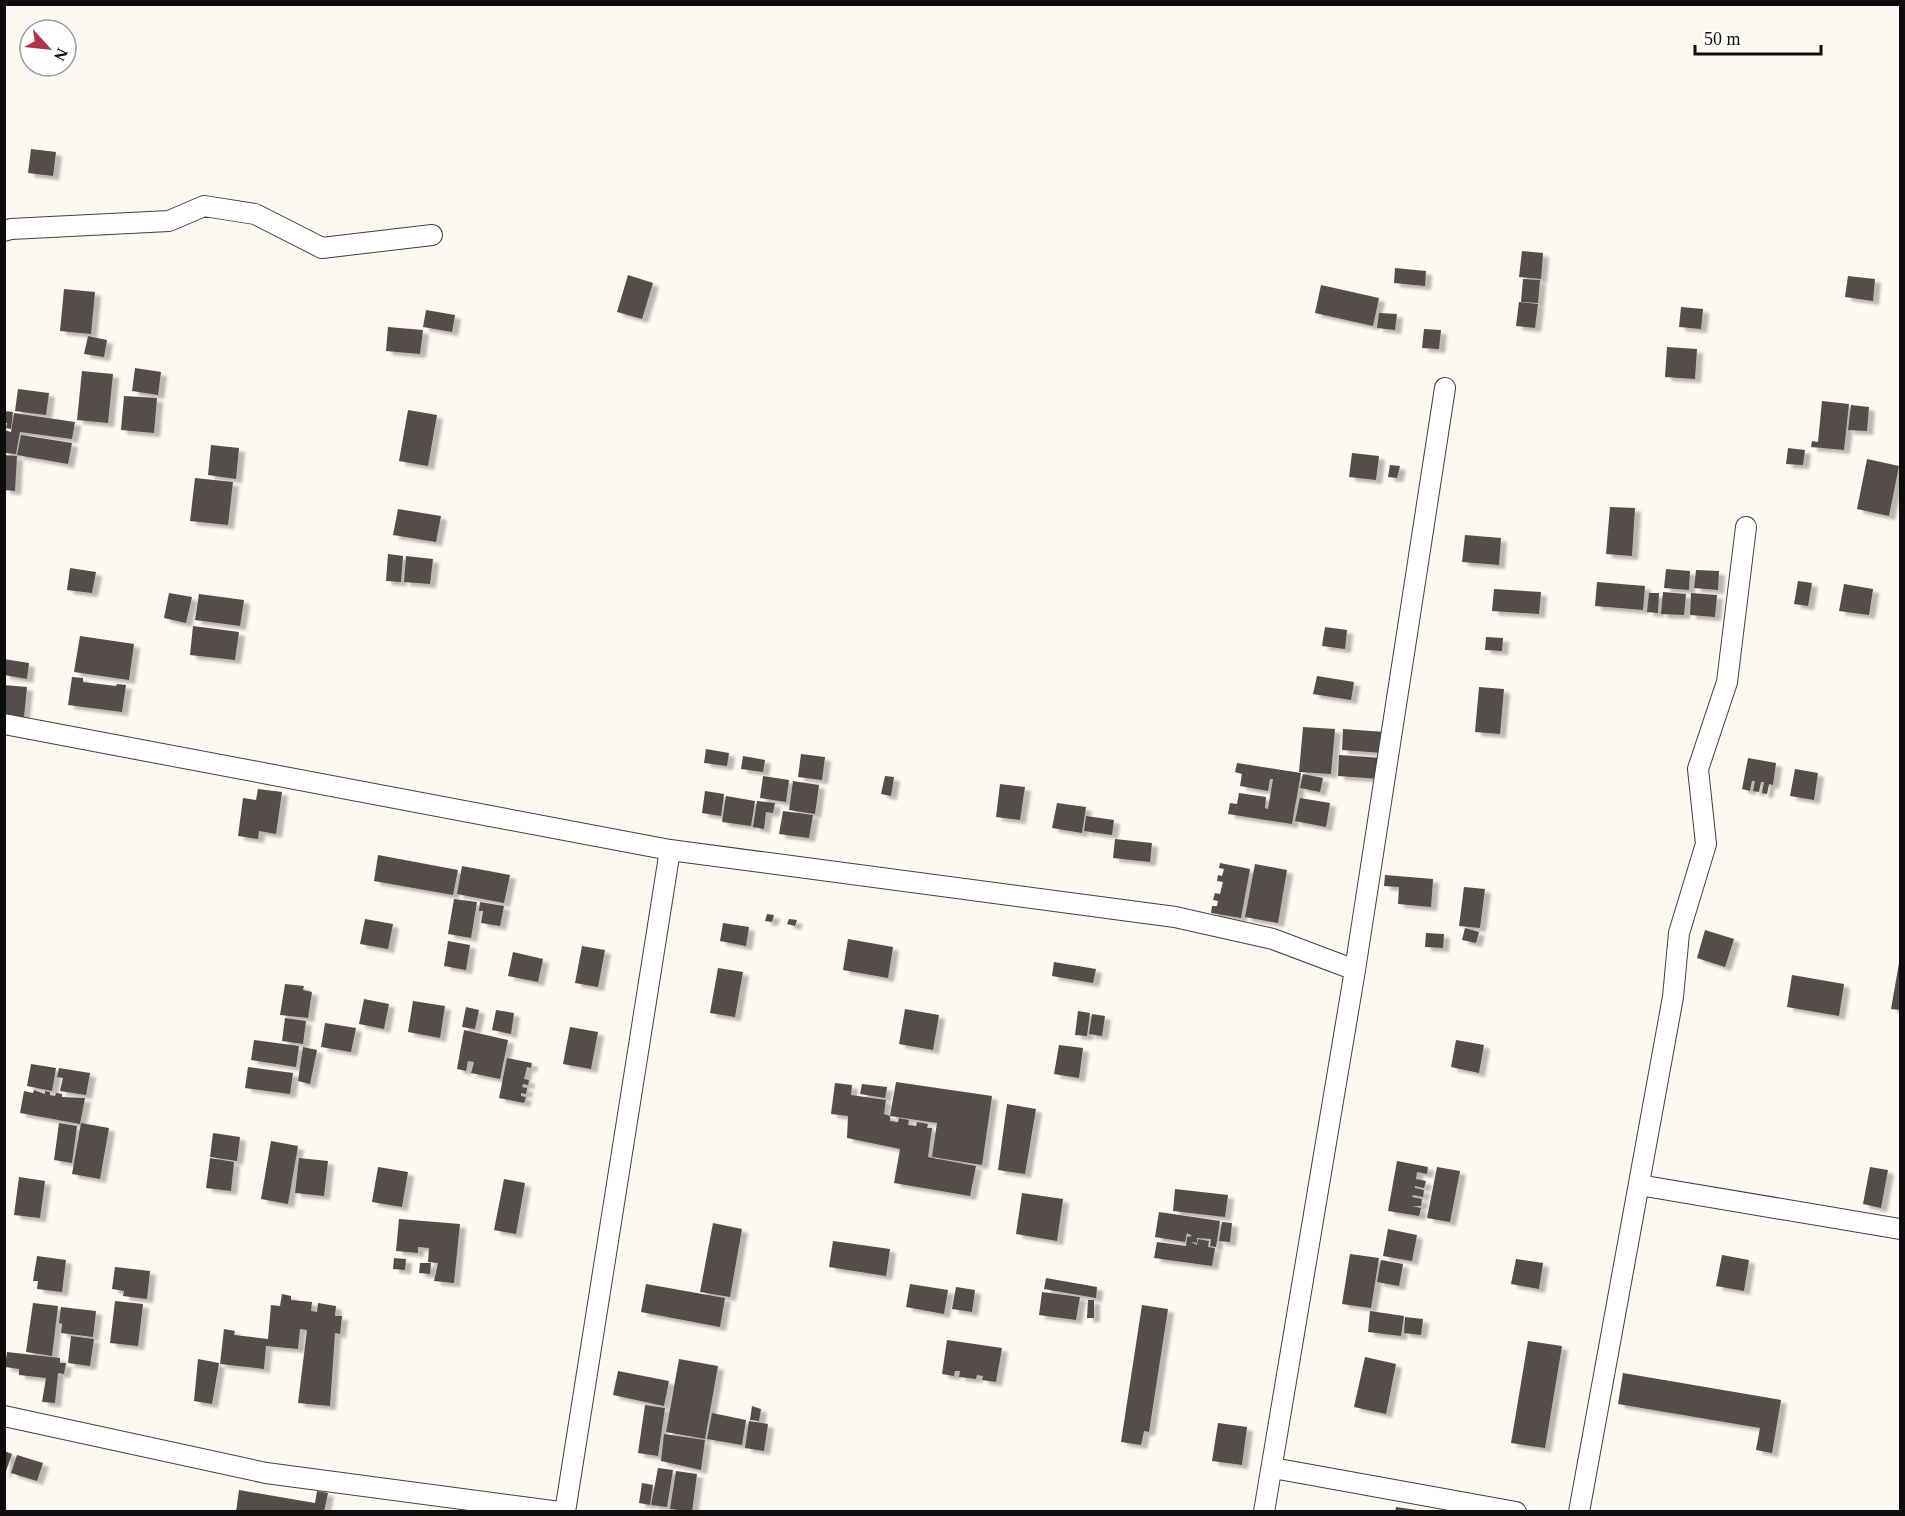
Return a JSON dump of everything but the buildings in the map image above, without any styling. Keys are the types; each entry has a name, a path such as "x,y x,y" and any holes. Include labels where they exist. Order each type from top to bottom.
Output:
{"street":[{"path":"4,231 169,221 204,206 255,214 322,248 432,234"},
{"path":"1264,1512 1355,970 1445,388"},
{"path":"1579,1512 1673,997 1678,933 1706,844 1698,769 1727,682 1746,527"},
{"path":"4,724 670,850 1175,917 1273,939 1355,970"},
{"path":"565,1512 670,850"},
{"path":"1639,1185 1900,1229"},
{"path":"4,1416 266,1473 560,1512"},
{"path":"1272,1468 1516,1512"}]}
